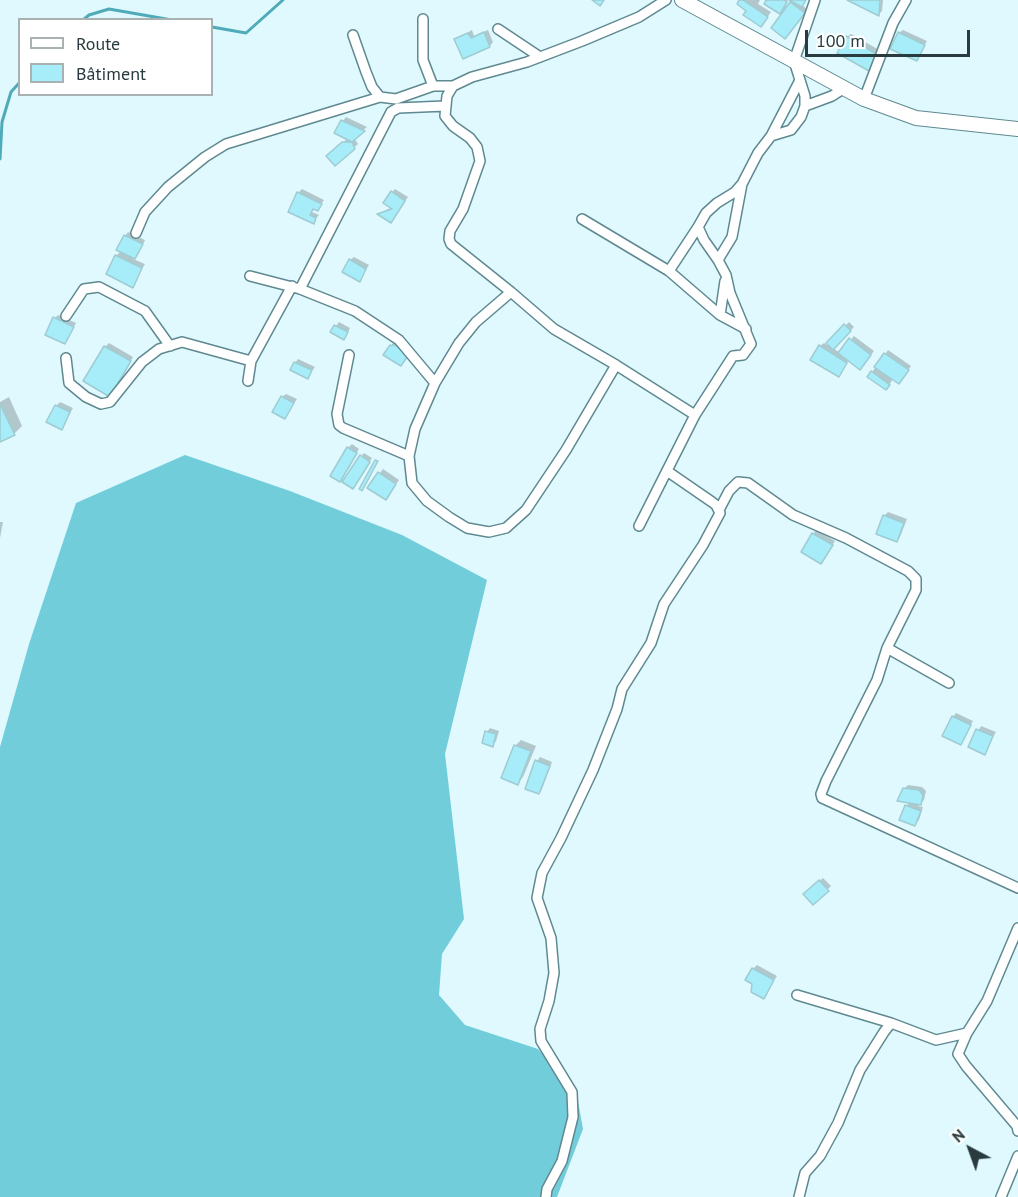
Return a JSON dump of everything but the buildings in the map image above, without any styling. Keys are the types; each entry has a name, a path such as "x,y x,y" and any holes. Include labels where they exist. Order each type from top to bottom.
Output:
{"street":[{"path":"248,381 250,361 296,288 361,174 397,104 433,86 453,86 472,77 540,57 639,17 666,0"},
{"path":"771,136 791,130 801,117 805,106 806,96 794,61 815,0"},
{"path":"864,99 893,23 906,0"},
{"path":"693,2 864,99 916,118 1018,129"},
{"path":"423,19 423,60 433,86"},
{"path":"498,29 540,57"},
{"path":"353,36 372,87 380,97 397,104 445,106"},
{"path":"669,271 712,208 735,192 742,184 758,153 771,136 800,80"},
{"path":"453,86 447,96 445,116 453,126 470,138 477,147 480,161 463,208 450,231 451,244 554,329 695,415"},
{"path":"805,106 832,96 843,88"},
{"path":"135,233 145,212 168,187 205,157 226,144 380,97"},
{"path":"718,260 732,237 742,184"},
{"path":"582,219 669,271 720,315 746,329"},
{"path":"639,526 695,415 734,356 743,355 751,344 730,293 726,275 698,227"},
{"path":"720,315 726,275"},
{"path":"250,276 296,288 355,311 399,340 435,383"},
{"path":"66,316 84,290 99,287 145,311 171,346"},
{"path":"511,292 470,329 459,343 435,383 415,429 409,456 412,483 428,501 449,517 467,528 489,532 506,528 526,510 566,450 616,365"},
{"path":"66,358 69,383 86,397 101,404 110,402 142,362 159,349 182,342 250,361"},
{"path":"349,355 337,414 339,425 409,456"},
{"path":"667,471 712,502 719,510"},
{"path":"546,1197 547,1189 562,1161 573,1117 572,1092 541,1041 540,1029 549,1001 554,973 551,938 537,898 542,873 593,770 617,709 622,689 651,643 664,604 702,545 729,491 738,482 748,483 793,515 846,538 908,571 916,579 915,590 887,648 877,680 826,781 821,794 822,798 1018,888"},
{"path":"887,648 949,683"},
{"path":"1018,928 987,1001 958,1054 1017,1126 1018,1131"},
{"path":"797,995 891,1023 936,1040 968,1033"},
{"path":"799,1197 805,1173 820,1156 838,1123 860,1070 891,1023"},
{"path":"1001,1197 1018,1156"}],"shaded area":[{"path":"185,455 290,491 402,535 487,580 445,754 464,919 442,954 439,995 465,1025 538,1049 576,1090 583,1129 557,1197 0,1197 0,747 29,644 76,503"}],"waterway":[{"path":"213,27 246,33 283,0"},
{"path":"85,18 109,9 161,18"},
{"path":"0,159 2,122 11,92 18,84"}]}
